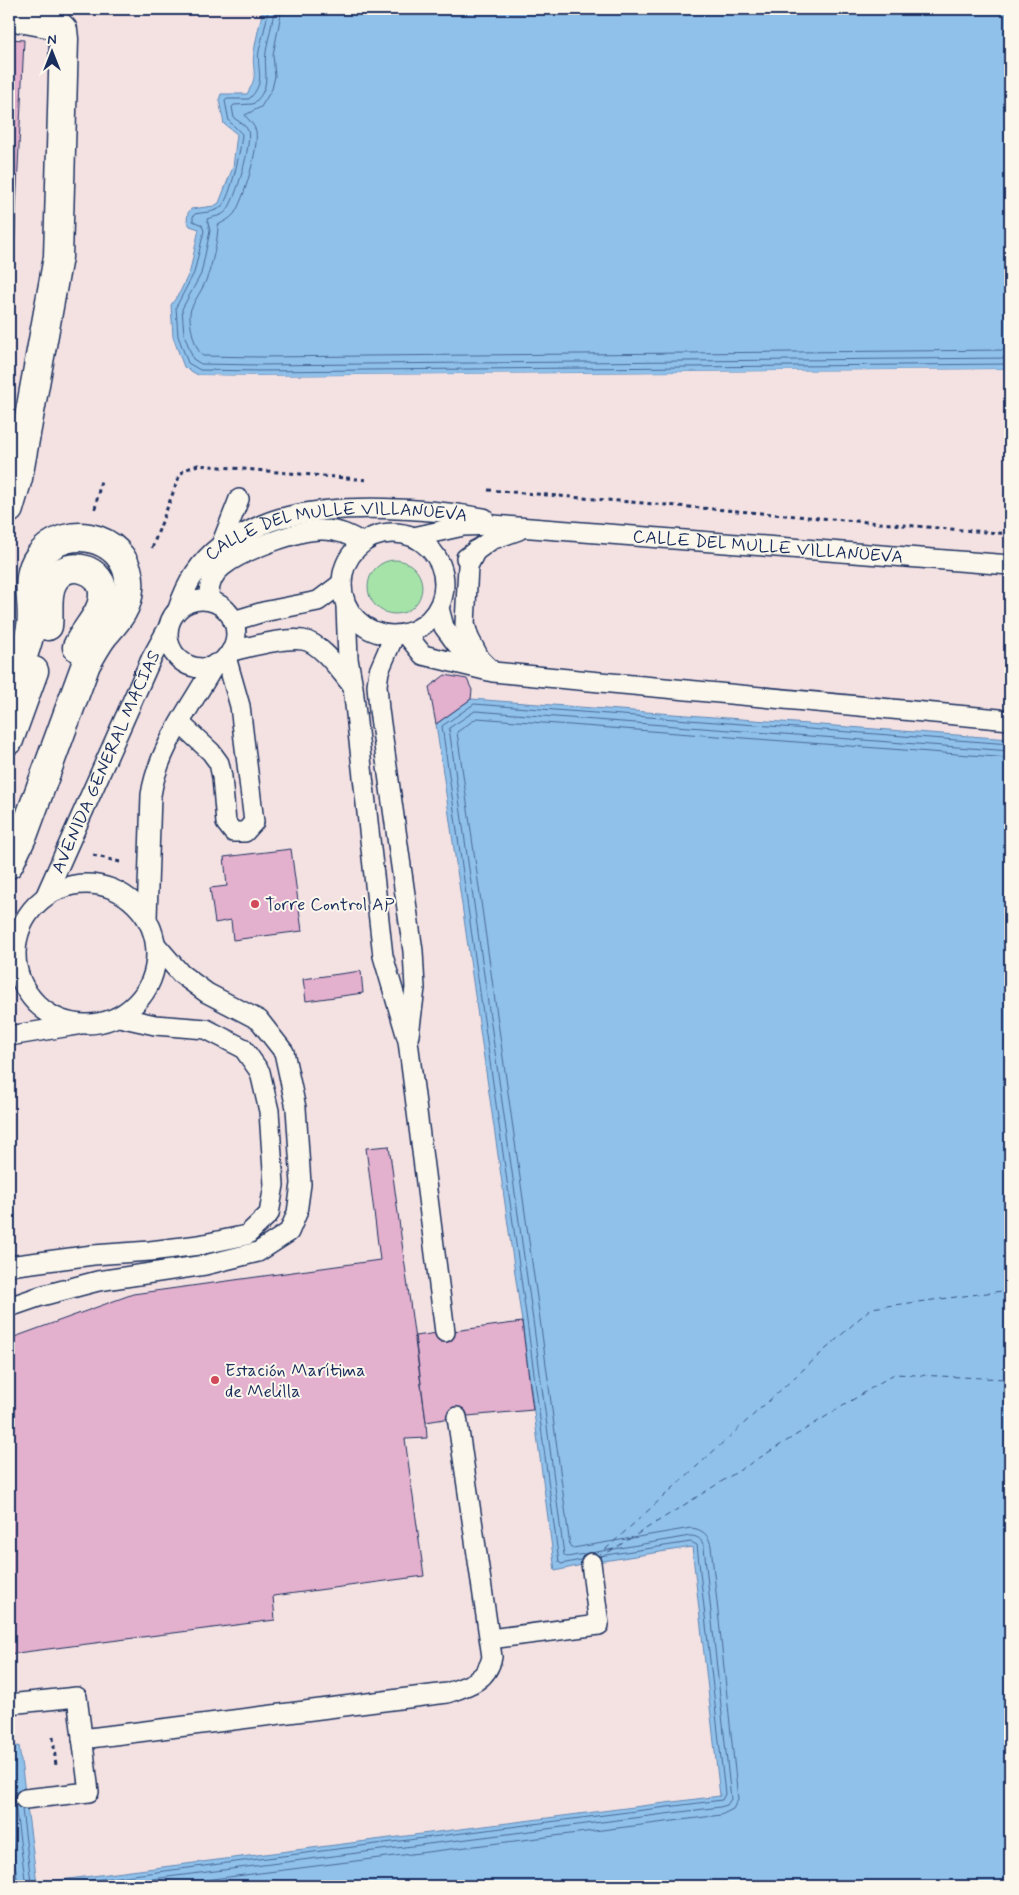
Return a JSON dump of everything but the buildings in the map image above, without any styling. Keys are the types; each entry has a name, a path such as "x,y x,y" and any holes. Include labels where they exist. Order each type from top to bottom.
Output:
{"street":[{"path":"9,16 58,25 63,30 64,39 58,257 13,476 9,509"},
{"path":"9,692 32,626 31,576 38,558 52,544 70,537 90,537 106,544 120,556 128,571 130,589 126,606 116,622 94,648 86,664 24,833 9,864"},
{"path":"9,740 44,645 50,616 50,589 54,579 62,572 72,568 82,568 91,572 98,578 103,587 104,596 101,606 79,643 9,832"}],"lane":[{"path":"221,545 239,499"},
{"name":"CALLE DEL MULLE VILLANUEVA","path":"178,609 190,580 199,566 221,545 259,526 284,517 328,511 416,510 460,514 526,527"},
{"name":"CALLE DEL MULLE VILLANUEVA","path":"414,537 463,526 493,525 1010,565"},
{"name":"CALLE DEL MULLE VILLANUEVA","path":"445,577 476,550 491,540 526,527"},
{"name":"CALLE DEL MULLE VILLANUEVA","path":"209,600 210,583 222,566 278,540 307,531 321,530 336,531 350,535 362,543"},
{"path":"346,606 352,616 361,624 371,631 382,635 400,635 426,625 439,608 443,599 445,577 442,567 431,549 414,537 404,534 382,534 362,543 347,561 342,583 346,606 348,660 353,687 383,956 408,1041 445,1332"},
{"path":"476,550 468,566 465,624 469,638 484,669"},
{"path":"233,621 263,612 318,601 342,583"},
{"path":"9,1307 41,1296 98,1281 205,1265 258,1252 289,1232 297,1213 301,1184 296,1108 284,1052 259,1020 207,993 181,974 156,944 147,918 153,778 165,750 224,658 235,636 233,621 228,612 209,600 187,603 178,609 171,618 168,638 171,648 177,657 195,667 205,667 224,658 265,644 304,640 319,649 353,687"},
{"path":"439,608 444,627 455,642 484,669"},
{"name":"AVENIDA GENERAL MACÍAS","path":"46,895 151,660 168,628"},
{"path":"400,635 423,654 484,669 1010,720"},
{"path":"400,635 379,671 377,685 413,951 415,988 408,1041"},
{"path":"181,724 211,752 219,763 226,823 233,832 245,832 254,822 240,706 224,658"},
{"path":"9,935 46,895 72,884 101,885 127,897 147,918"},
{"path":"24,917 14,951 21,986 45,1013 79,1025"},
{"path":"9,1036 79,1025 99,1024 119,1018 141,999 154,974 156,944"},
{"path":"9,1266 93,1255 199,1245 247,1234 269,1214 274,1185 269,1111 260,1072 243,1048 206,1029 155,1025 119,1018"},
{"path":"82,1739 447,1693 468,1686 480,1679 490,1668 492,1657 457,1417"},
{"path":"490,1639 599,1626 591,1563"},
{"path":"9,1704 77,1697 89,1792 25,1799"}],"path":[{"path":"68,844 107,860 127,864 148,865"},
{"path":"25,1799 56,1766 50,1700"}],"green space":[{"path":"390,560 400,560 410,564 418,572 422,587 418,602 410,610 400,614 390,614 380,610 372,602 368,592 368,582 372,572 380,564"}],"water":[{"path":"263,9 1010,9 1010,369 198,375 184,367 173,337 171,305 180,292 190,271 199,229 190,226 187,221 188,213 191,209 214,206 219,203 233,167 237,134 224,124 219,100 221,94 247,94 251,87 254,77 254,52"},
{"path":"471,699 1010,739 1010,1886 9,1886 9,1747 19,1746 37,1883 720,1796 692,1547 591,1563 555,1571 522,1322 436,724"}],"pier":[{"path":"1010,369 1010,371 816,374 259,379 198,377 198,375"}],"ferry route":[{"path":"597,1557 871,1308 1010,1290"},
{"path":"599,1558 894,1374 1006,1379 1010,1384"}],"place":[{"name":"Torre Control AP","path":"255,904"},
{"name":"Estación Marítima de Melilla","path":"215,1380"}]}
